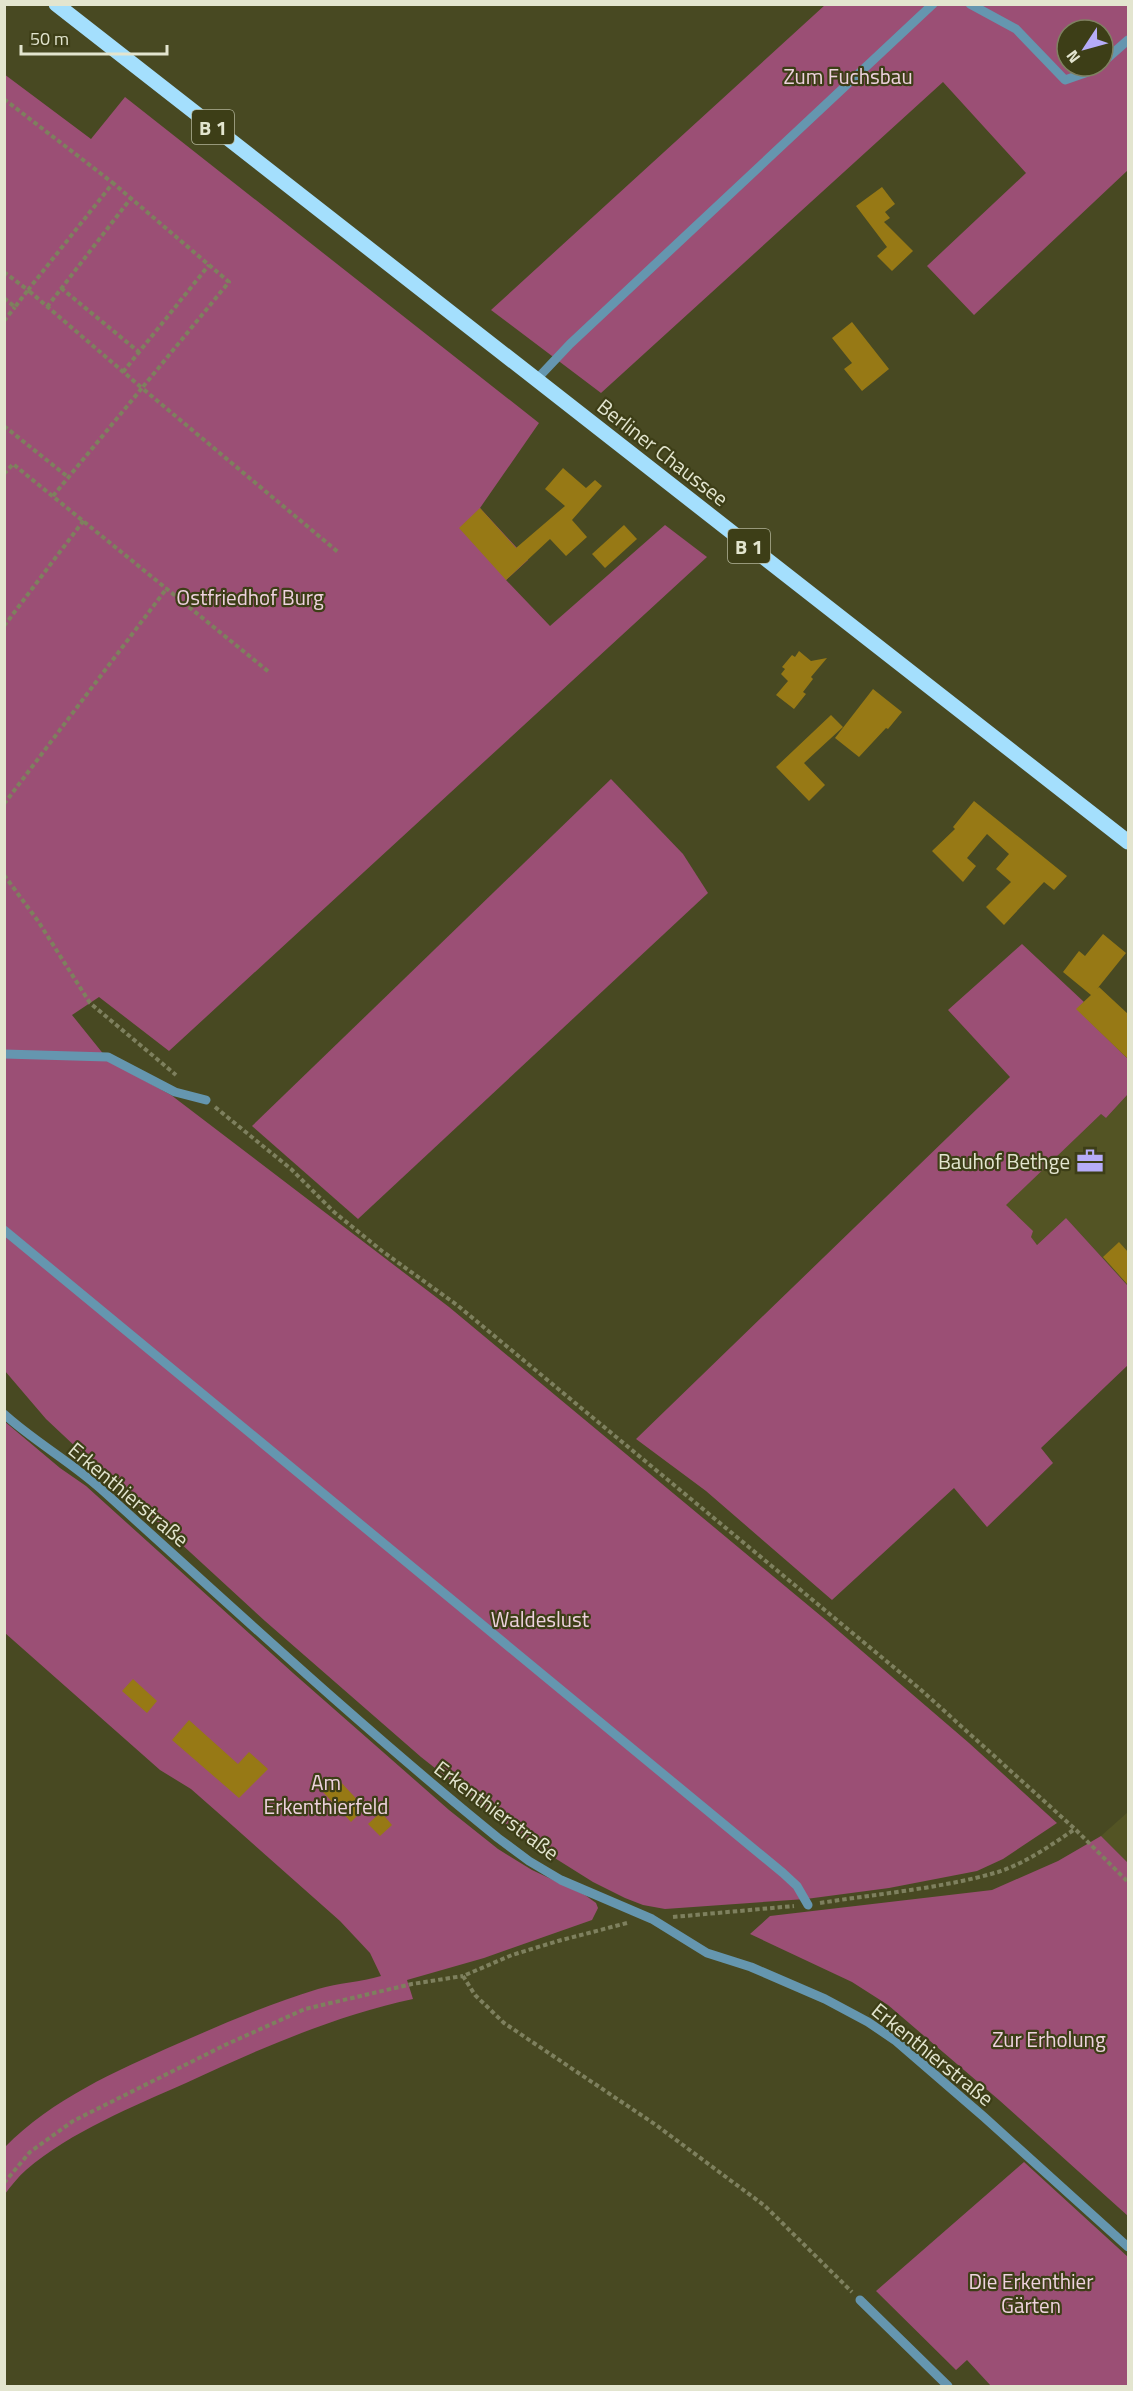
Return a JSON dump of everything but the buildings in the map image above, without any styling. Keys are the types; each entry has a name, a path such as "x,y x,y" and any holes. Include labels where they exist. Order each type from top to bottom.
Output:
{"main road":[{"name":"Berliner Chaussee","path":"56,4 1128,842"}],"lane":[{"path":"536,381 570,344 933,4"},
{"path":"970,4 1016,29 1055,70"},
{"path":"1115,51 1128,40"},
{"path":"4,1054 108,1057 175,1092 206,1100"},
{"path":"4,1230 783,1873 797,1886 808,1905"},
{"name":"Erkenthierstraße","path":"4,1414 35,1440 93,1482 297,1668 498,1838 529,1861 561,1880 652,1919 707,1953 751,1967 814,1994 868,2022 896,2041 984,2117 1128,2247"},
{"path":"860,2301 948,2386"}],"path":[{"path":"4,99 113,183 230,282 53,496"},
{"path":"4,321 113,183"},
{"path":"47,307 130,198"},
{"path":"123,372 209,265"},
{"path":"4,272 338,552"},
{"path":"61,288 139,352"},
{"path":"4,298 15,307"},
{"path":"4,426 68,477"},
{"path":"4,474 13,464 269,672"},
{"path":"4,626 84,520"},
{"path":"4,804 167,588"},
{"path":"4,875 38,921 90,1004 179,1078"},
{"path":"206,1100 291,1169 334,1212 466,1312 920,1689 1075,1829 1128,1882"},
{"path":"4,2183 30,2152 73,2121 225,2045 305,2009 412,1984 463,1976 512,1956 600,1928 652,1919 808,1905 963,1880 999,1871 1038,1854 1075,1829"},
{"path":"463,1976 475,1995 504,2023 647,2119 765,2206 860,2301"}],"shaded area":[{"name":"Bauhof Bethge","path":"1128,1094 1128,1286 1066,1218 1037,1245 1005,1205 1101,1114 1106,1118"},
{"path":"1128,1812 1128,1863 1101,1836"}],"green space":[{"name":"Zum Fuchsbau","path":"825,5 1128,5 1128,170 974,315 927,266 1026,173 943,82 601,393 491,310"},
{"path":"4,74 91,139 125,97 539,423 480,508 528,560 506,580 550,626 665,525 707,557 169,1051 99,997 72,1015 109,1061 171,1095 449,1307 827,1621 969,1743 1057,1823 1003,1859 977,1871 889,1888 806,1899 665,1909 643,1905 625,1898 593,1882 526,1840 421,1757 265,1621 79,1450 46,1419 5,1371"},
{"path":"611,779 683,854 708,893 358,1219 252,1126"},
{"path":"1022,944 1084,1002 1077,1009 1128,1059 1128,1094 1106,1118 1101,1114 1006,1205 1033,1231 1031,1237 1037,1245 1066,1218 1128,1286 1128,1365 1041,1448 1053,1463 987,1527 954,1488 832,1600 706,1491 636,1439 1010,1077 948,1010"},
{"name":"Am Erkenthierfeld","path":"4,1421 60,1468 86,1486 449,1810 498,1849 532,1870 585,1895 596,1903 598,1908 592,1920 484,1958 407,1980 413,1999 354,2015 297,2035 124,2111 63,2143 44,2156 23,2173 5,2194 5,2147 43,2114 64,2100 154,2054 264,2008 318,1989 381,1976 370,1953 340,1921 191,1789 160,1770 5,1633"},
{"name":"Zur Erholung","path":"1101,1836 1128,1863 1128,2216 999,2100 888,2005 852,1982 750,1934 770,1916 992,1890 1058,1861"},
{"name":"Die Erkenthier Gärten","path":"1024,2162 1128,2257 1128,2386 991,2386 967,2360 956,2370 876,2291"}],"place":[{"name":"Bauhof Bethge","path":"1090,1161"}],"park label":[{"name":"Ostfriedhof Burg","path":"250,597"},
{"name":"Waldeslust","path":"540,1619"}]}
